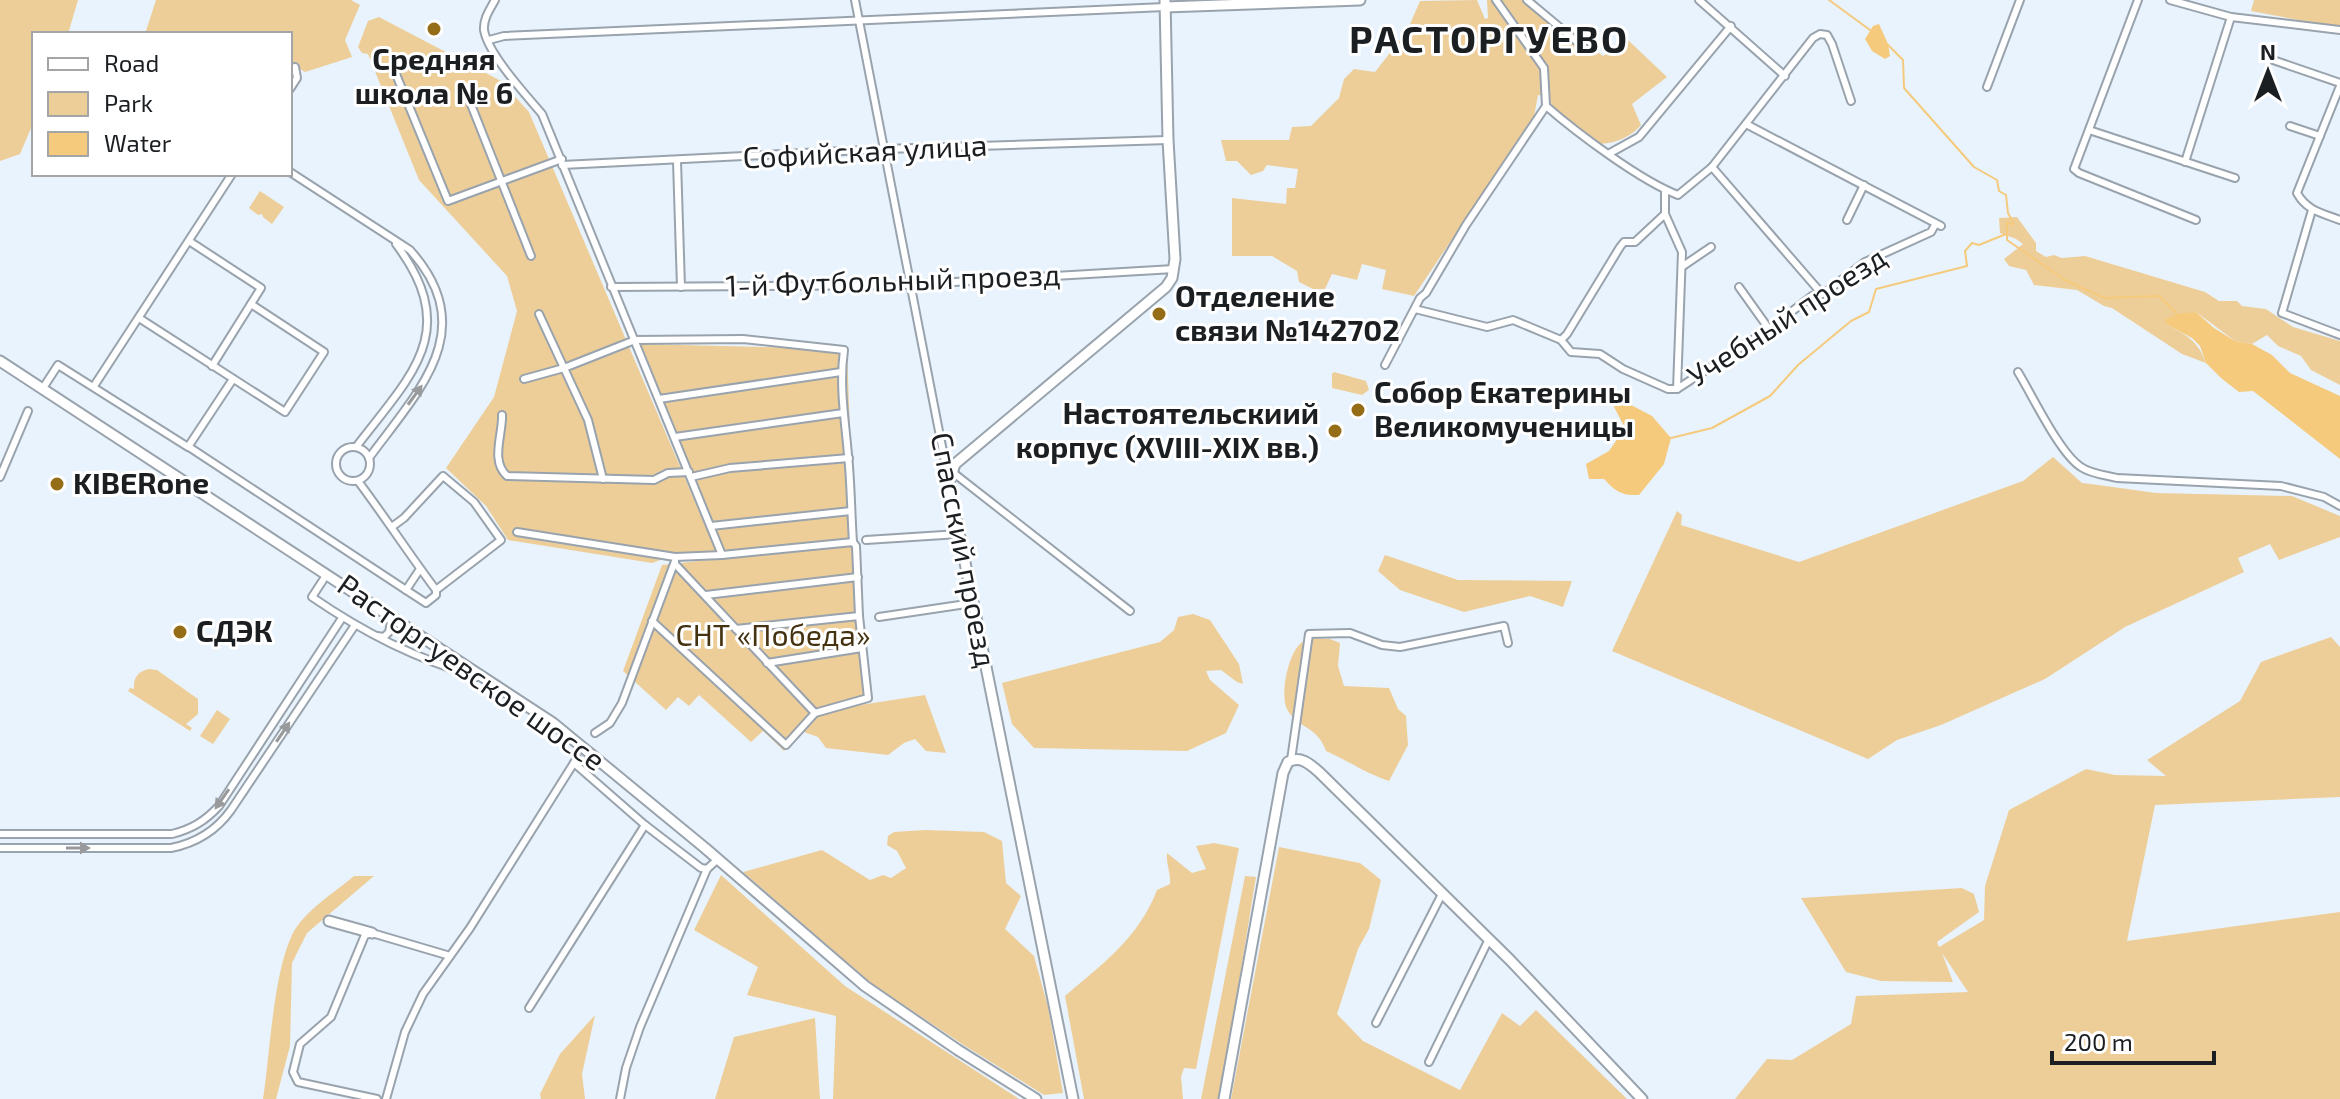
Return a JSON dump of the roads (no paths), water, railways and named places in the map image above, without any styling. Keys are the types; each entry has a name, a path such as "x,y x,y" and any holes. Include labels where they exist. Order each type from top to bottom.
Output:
{"main road":[{"path":"951,471 955,464 1166,287 1174,269 1165,4 1360,0"},
{"name":"Расторгуевское шоссе","path":"0,361 570,735 865,986 1036,1099"},
{"name":"Спасский проезд","path":"951,471 949,483 1073,1099"},
{"path":"1224,1099 1280,788 1285,766 1291,760 1311,765 1489,939 1642,1099"},
{"path":"329,921 372,933"}],"street":[{"path":"495,0 485,19 484,32 499,59 542,114 722,555"},
{"name":"Спасский проезд","path":"855,0 945,462 951,471"},
{"path":"1385,365 1466,225 1546,106 1544,68 1496,0"},
{"path":"1527,0 1587,50"},
{"path":"1699,0 1785,76"},
{"path":"1987,87 2020,0"},
{"path":"2138,0 2074,169 2196,220"},
{"path":"2170,0 2231,17 2340,30"},
{"path":"489,40 504,36 1165,4"},
{"path":"2185,162 2231,17"},
{"path":"1610,153 1639,137 1731,26"},
{"path":"1546,106 1610,153 1665,190 1678,195 1712,167 1813,38 1820,34 1827,35 1851,101"},
{"path":"2273,60 2340,84 2297,193 2303,204 2312,210 2340,220"},
{"path":"292,86 297,78 295,67"},
{"name":"Софийская улица","path":"393,67 448,201 562,162 677,161 885,149 1168,140"},
{"path":"470,102 531,256"},
{"path":"1746,124 1864,185 1847,220"},
{"path":"2290,126 2320,136"},
{"path":"2089,130 2235,178"},
{"path":"677,161 681,287"},
{"path":"1712,167 1822,294"},
{"path":"292,173 410,250 431,279 438,297 442,332 430,374 369,458 369,469 358,481"},
{"path":"94,386 231,176"},
{"name":"Учебный проезд","path":"1415,309 1487,327 1513,320 1561,340 1571,352 1600,354 1623,369 1668,389 1677,389 1769,329 1812,296 1822,294 1865,262 1938,226 1864,185"},
{"path":"1665,190 1665,214 1682,252 1683,266 1677,389"},
{"path":"2312,210 2282,313 2340,335"},
{"path":"1561,340 1624,242 1635,242 1665,214"},
{"path":"391,238 419,277 424,291 427,322 425,347 418,365 356,447 340,452 335,462 342,478 358,481 436,590"},
{"path":"189,241 261,288 212,366"},
{"path":"1683,266 1711,247"},
{"name":"1-й Футбольный проезд","path":"611,287 911,284 1174,269"},
{"path":"1739,287 1769,329"},
{"path":"139,318 285,412 324,352 251,304"},
{"path":"539,314 588,420 603,479"},
{"path":"524,379 564,368 635,340 743,339 844,350 841,372 843,413 868,698 815,713 786,745 652,621"},
{"path":"43,388 58,365 426,603 436,595 436,590 501,540 474,502 443,476 393,526"},
{"path":"659,399 841,372"},
{"path":"2018,372 2068,456 2080,467 2094,473 2128,479 2281,486 2324,497 2340,506"},
{"path":"189,447 233,379"},
{"path":"0,477 28,411"},
{"path":"675,437 843,413"},
{"path":"502,415 498,436 500,466 507,476 654,480 668,473 690,474 849,458"},
{"path":"356,447 369,458"},
{"path":"951,471 1130,611"},
{"path":"711,526 851,511"},
{"path":"517,532 675,560 854,544"},
{"path":"866,540 959,534"},
{"path":"675,560 815,713"},
{"path":"595,733 610,723 622,703 675,560"},
{"path":"406,590 420,569"},
{"path":"327,574 312,597 342,618 426,661 489,681"},
{"path":"706,595 858,577"},
{"path":"879,617 973,603"},
{"path":"374,636 384,637 389,632 391,622 387,614"},
{"path":"736,629 859,616"},
{"path":"0,834 172,834 192,828 219,806 342,618"},
{"path":"0,848 171,848 196,841 223,821 355,625"},
{"path":"1291,760 1309,634 1350,633 1382,645 1400,647 1504,626 1508,643"},
{"path":"767,663 862,648"},
{"path":"320,652 331,660"},
{"path":"386,1099 410,1017 575,760 645,825 701,868 707,869"},
{"path":"238,776 249,783"},
{"path":"529,1008 645,825"},
{"path":"105,835 105,848"},
{"path":"620,1099 626,1068 640,1027 707,869 718,859"},
{"path":"1376,1023 1442,894"},
{"path":"377,1099 298,1082 293,1072 300,1044 331,1017 365,935 372,933 450,956"},
{"path":"1429,1062 1489,939"}],"water":[{"path":"1879,24 1888,44 1890,56 1885,59 1872,51 1865,39 1873,26"},
{"path":"2196,312 2235,341 2252,344 2272,355 2290,373 2340,396 2340,459 2253,391 2239,392 2221,378 2206,363 2200,346 2164,320 2177,314"},
{"path":"1616,397 1652,416 1671,438 1664,464 1639,495 1619,492 1604,479 1589,479 1586,464 1609,451 1625,428 1611,401"}],"waterway":[{"path":"1829,0 1870,30"},
{"path":"1887,44 1903,60 1904,88 1974,167 1997,180 1999,191 2006,195 2008,213 2013,222 2012,225 2007,222 2007,240 2065,280 2104,298 2159,296 2178,315"},
{"path":"1671,438 1712,428 1770,396 1798,365 1851,321 1869,312 1876,289 1967,266 1965,251 1972,243 1979,245 2006,234"}],"place":[{"name":"Средняя школа № 6","path":"434,29"},
{"name":"Отделение связи №142702","path":"1159,314"},
{"name":"Собор Екатерины Великомученицы","path":"1358,410"},
{"name":"Настоятельскиий корпус (XVIII-XIX вв.)","path":"1335,431"},
{"name":"KIBERone","path":"57,484"},
{"name":"СДЭК","path":"180,632"}],"district":[{"name":"РАСТОРГУЕВО","path":"1489,40"}],"park label":[{"name":"СНТ «Победа»","path":"773,636"}]}
